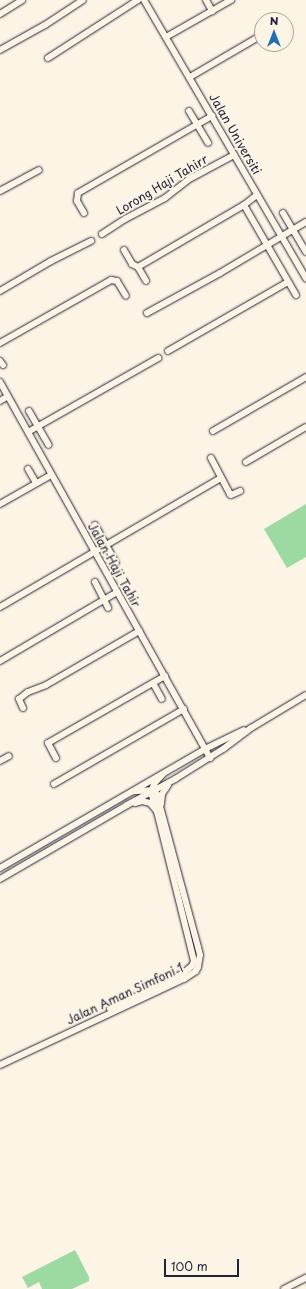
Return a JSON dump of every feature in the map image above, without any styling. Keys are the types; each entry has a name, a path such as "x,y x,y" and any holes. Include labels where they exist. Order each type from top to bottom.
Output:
{"street":[{"path":"0,14 22,0"},
{"path":"0,50 45,25 83,0"},
{"path":"48,58 138,0"},
{"name":"Jalan Universiti","path":"144,0 190,77 281,237 306,277"},
{"path":"206,0 212,11"},
{"path":"166,37 231,0"},
{"path":"190,77 254,40"},
{"path":"190,111 208,143"},
{"path":"84,214 76,201 78,193 212,116"},
{"name":"Lorong Haji Tahirr","path":"102,234 125,219 165,198 192,178 234,155"},
{"path":"0,191 39,170"},
{"path":"138,267 244,205 257,195"},
{"path":"244,205 296,295"},
{"path":"283,213 306,252"},
{"path":"147,313 306,222"},
{"path":"0,291 51,261 91,241"},
{"path":"124,250 132,264 138,267 146,281"},
{"path":"0,343 111,280 116,281 126,296"},
{"path":"168,351 288,282"},
{"path":"28,432 158,358"},
{"path":"213,431 306,377"},
{"name":"Jalan Haji Tahir","path":"0,382 210,758"},
{"path":"0,401 8,396"},
{"path":"29,411 49,445"},
{"path":"246,462 306,428"},
{"path":"211,458 231,495 240,491"},
{"path":"28,469 36,483"},
{"path":"0,504 51,475"},
{"path":"0,607 221,478"},
{"path":"95,525 116,563"},
{"path":"95,582 108,608"},
{"path":"0,661 117,592"},
{"path":"23,708 19,699 28,692 46,685 139,631"},
{"path":"56,758 48,743 165,676"},
{"path":"153,683 162,699"},
{"path":"0,879 210,758 251,728 306,695"},
{"path":"54,784 184,709"},
{"path":"0,868 205,749 232,735 251,728"},
{"path":"0,761 9,756"},
{"path":"152,791 163,774"},
{"path":"127,805 142,801 150,803 159,810 164,788 175,779"},
{"path":"133,791 152,791"},
{"name":"Jalan Aman Simfoni 1","path":"0,1065 184,979 196,971 200,963 198,947 159,810 152,791"},
{"name":"Jalan Aman Simfoni 1","path":"0,1061 182,974 192,966 194,955 159,810"},
{"path":"284,1289 306,1278"}],"green space":[{"path":"306,504 306,557 287,568 264,529"},
{"path":"75,1250 89,1277 89,1281 72,1289 42,1289 39,1282 28,1288 22,1277"}]}
